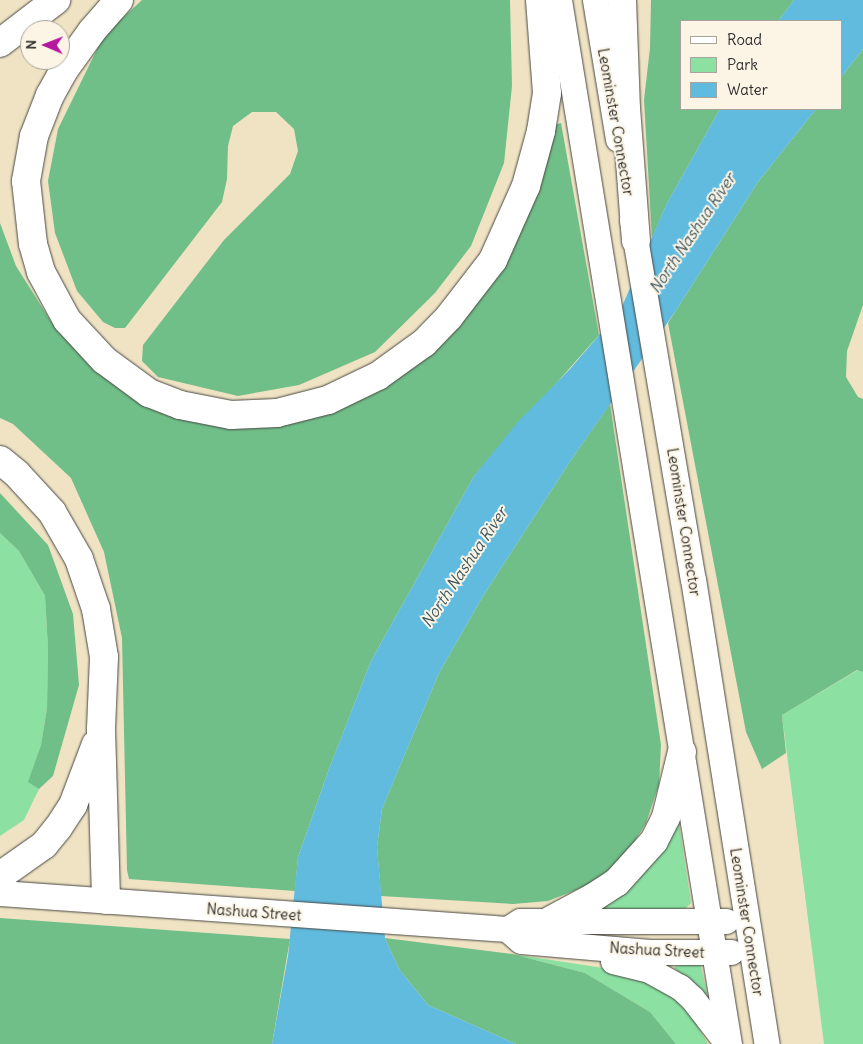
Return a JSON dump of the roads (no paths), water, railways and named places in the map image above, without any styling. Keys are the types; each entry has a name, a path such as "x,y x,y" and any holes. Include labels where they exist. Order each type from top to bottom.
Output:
{"highway":[{"path":"0,43 56,0"},
{"path":"119,0 92,31 64,70 50,95 34,136 26,181 33,244 41,272 67,320 104,360 149,392 180,405 231,415 277,413 328,400 378,376 424,343 449,317 493,260 526,186 541,132 547,93 545,39 540,0"},
{"path":"622,0 624,142 636,241"},
{"path":"0,460 17,474 52,512 89,584 96,609 104,657 101,729 106,900"},
{"path":"0,876 44,845 58,828 73,805 101,729"},
{"path":"551,920 594,897 617,882 634,866 654,841 666,817 682,752"}],"main road":[{"path":"558,0 715,952 728,1044"},
{"name":"Leominster Connector","path":"595,0 624,142"},
{"name":"Leominster Connector","path":"636,241 669,430 767,1044"},
{"name":"Nashua Street","path":"0,893 442,924 650,952 751,951"},
{"name":"Nashua Street","path":"514,935 520,921 710,922 746,919"},
{"path":"514,935 548,952 631,964 665,978 692,998 728,1044"}],"water":[{"path":"794,0 863,0 863,49 843,75 843,20 779,20"},
{"name":"North Nashua River","path":"719,110 815,110 758,182 675,312 573,457 483,596 439,673 382,809 377,847 385,938 399,969 428,1005 516,1044 272,1044 288,956 298,857 329,769 371,661 474,476 517,423 570,369 620,311 667,203"}]}
